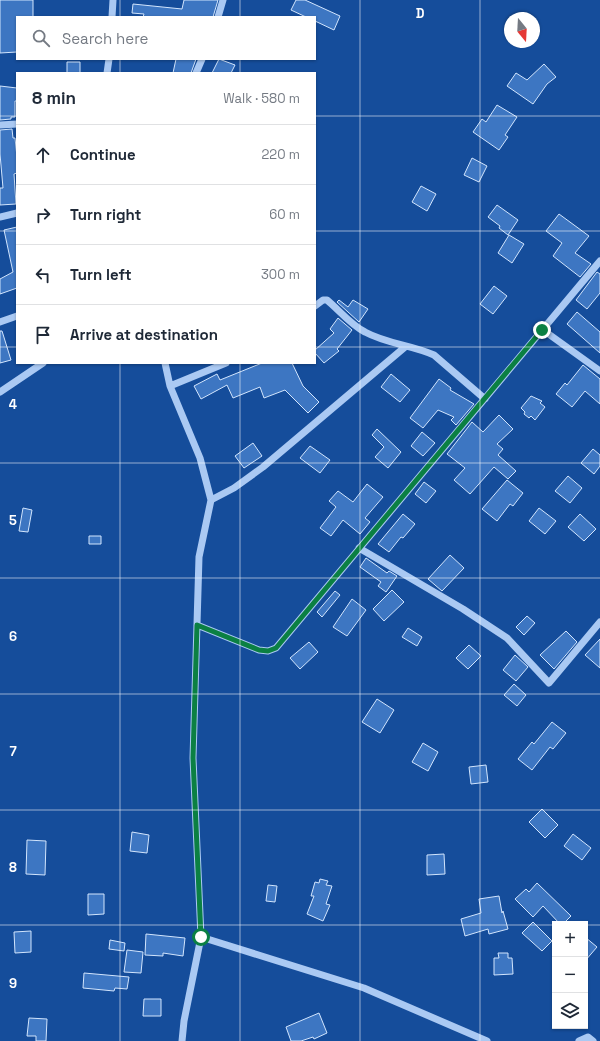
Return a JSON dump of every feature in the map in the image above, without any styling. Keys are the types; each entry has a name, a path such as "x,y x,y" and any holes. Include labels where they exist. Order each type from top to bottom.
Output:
{"street":[{"path":"112,16 113,0"},
{"path":"218,16 223,0"},
{"path":"108,60 108,72"},
{"path":"196,72 202,60"},
{"path":"0,125 16,124"},
{"path":"0,217 16,213"},
{"path":"197,625 259,650 268,651 276,648 600,261"},
{"path":"316,305 322,300 327,300 364,332 405,347 424,350 434,355 485,399"},
{"path":"0,322 16,316"},
{"path":"542,330 600,372"},
{"path":"211,500 234,488 263,467 405,347"},
{"path":"0,392 42,364"},
{"path":"165,364 170,386 200,458 211,500 199,557 193,758 201,937 184,1021 182,1041"},
{"path":"170,386 224,364"},
{"path":"360,548 463,609 507,638 549,683 600,622"},
{"path":"201,937 364,988 487,1041"},
{"path":"579,1041 588,1037 593,1041"}],"building":[{"path":"0,0 33,0 33,16 16,16 16,52 0,53"},
{"path":"184,0 218,0 213,16 143,16 144,14 132,13 133,4 182,9"},
{"path":"296,0 305,0 340,16 334,30 316,21 316,16 304,16 291,10"},
{"path":"176,60 196,60 191,72 173,72"},
{"path":"218,60 235,65 232,72 212,72"},
{"path":"67,62 80,62 80,72 67,72"},
{"path":"544,64 556,77 547,84 533,104 507,86 516,73 527,80"},
{"path":"0,86 16,88 15,117 0,120"},
{"path":"497,105 517,117 505,135 508,137 499,150 473,132 482,119 486,122"},
{"path":"12,129 13,138 15,138 16,173 14,174 16,204 0,205 0,188 3,188 0,154 0,130"},
{"path":"472,158 487,166 479,182 464,175"},
{"path":"421,186 436,194 427,211 412,202"},
{"path":"497,205 518,220 508,235 499,228 500,226 488,217"},
{"path":"559,214 589,236 575,253 591,264 580,277 553,256 562,243 546,231"},
{"path":"16,227 16,288 0,294 0,279 13,272 4,230"},
{"path":"509,235 524,244 512,263 498,253"},
{"path":"597,272 600,274 600,293 587,309 576,300"},
{"path":"494,286 507,296 493,314 480,304"},
{"path":"339,300 348,307 353,300 368,309 359,322 337,302"},
{"path":"577,312 600,332 600,353 567,324"},
{"path":"338,318 352,330 337,349 339,351 324,363 316,354 316,349 334,333 330,329"},
{"path":"0,331 2,331 11,360 0,363"},
{"path":"260,364 292,364 303,386 319,402 308,413 285,390 264,398 260,387 233,398 227,385 201,399 194,386 217,374 220,380"},
{"path":"583,365 600,379 600,404 585,391 572,407 556,394 565,383 567,385"},
{"path":"391,374 410,390 400,402 381,387"},
{"path":"439,379 451,388 450,390 474,404 456,425 451,420 454,417 438,410 423,428 410,418"},
{"path":"531,396 542,401 540,403 545,407 535,420 531,416 529,418 524,414 525,412 521,408"},
{"path":"499,415 513,429 497,444 503,449 498,455 516,471 508,479 494,467 470,494 454,480 465,468 447,454 472,422 483,432"},
{"path":"377,429 401,452 388,468 375,457 384,447 372,435"},
{"path":"422,432 435,443 423,456 411,446"},
{"path":"253,443 262,456 244,468 235,456"},
{"path":"310,446 330,460 320,473 300,458"},
{"path":"593,449 600,455 600,466 594,474 581,463"},
{"path":"568,476 582,488 570,503 555,491"},
{"path":"507,480 523,493 513,506 510,504 497,521 482,509"},
{"path":"424,482 436,491 426,503 415,494"},
{"path":"367,484 383,497 365,518 370,522 360,534 343,520 331,536 320,528 336,507 329,501 338,491 353,502"},
{"path":"23,508 32,510 28,532 19,531"},
{"path":"539,508 556,521 545,534 529,521"},
{"path":"403,514 415,524 403,538 401,537 389,552 378,544"},
{"path":"580,514 596,529 584,541 568,527"},
{"path":"89,536 101,536 101,544 89,544"},
{"path":"450,555 464,568 442,591 428,579"},
{"path":"366,558 387,573 389,571 397,576 386,592 378,586 381,582 360,567"},
{"path":"392,590 404,602 384,621 373,609"},
{"path":"335,591 340,595 322,617 317,612"},
{"path":"352,599 366,610 347,636 333,627"},
{"path":"527,616 535,623 524,635 516,627"},
{"path":"408,628 422,637 417,646 402,637"},
{"path":"566,631 577,642 554,669 540,655"},
{"path":"600,639 600,668 585,655"},
{"path":"309,642 318,652 300,669 290,658"},
{"path":"469,645 481,656 468,669 456,658"},
{"path":"515,655 528,667 516,681 503,670"},
{"path":"514,684 526,695 517,706 504,695"},
{"path":"377,699 394,710 380,733 362,722"},
{"path":"552,722 566,733 553,749 550,747 532,770 518,759 532,742 534,744"},
{"path":"423,743 438,752 428,771 412,762"},
{"path":"486,765 488,782 471,784 469,767"},
{"path":"542,809 558,825 545,838 529,822"},
{"path":"132,832 149,835 147,853 130,851"},
{"path":"573,834 591,848 582,860 564,846"},
{"path":"27,840 46,841 45,875 26,874"},
{"path":"444,854 445,874 427,875 427,855"},
{"path":"320,879 328,881 326,885 332,886 326,904 330,905 323,921 307,914 314,896 311,896 315,882 319,883"},
{"path":"537,883 571,916 566,921 557,921 543,906 533,917 515,899 526,889 529,892"},
{"path":"268,885 277,886 275,902 266,901"},
{"path":"88,894 104,894 104,914 88,915"},
{"path":"499,896 502,913 503,911 508,929 489,934 488,929 465,936 461,919 481,913 479,899"},
{"path":"533,922 552,941 542,951 522,933"},
{"path":"31,931 31,952 15,953 14,932"},
{"path":"146,934 185,938 183,956 163,953 163,956 145,955"},
{"path":"110,940 125,943 124,951 109,949"},
{"path":"588,940 597,947 588,958"},
{"path":"127,950 143,952 141,973 124,972"},
{"path":"498,953 508,953 508,958 512,958 513,974 494,975 494,958 499,958"},
{"path":"84,973 129,977 127,989 115,988 114,991 83,988"},
{"path":"144,999 161,999 161,1016 143,1016"},
{"path":"319,1013 327,1033 314,1039 313,1037 301,1041 291,1041 286,1027"},
{"path":"29,1018 47,1019 46,1041 36,1041 36,1036 27,1036"}],"route":[{"path":"201,937 193,758 197,625 259,650 268,651 276,648 542,330"}]}
